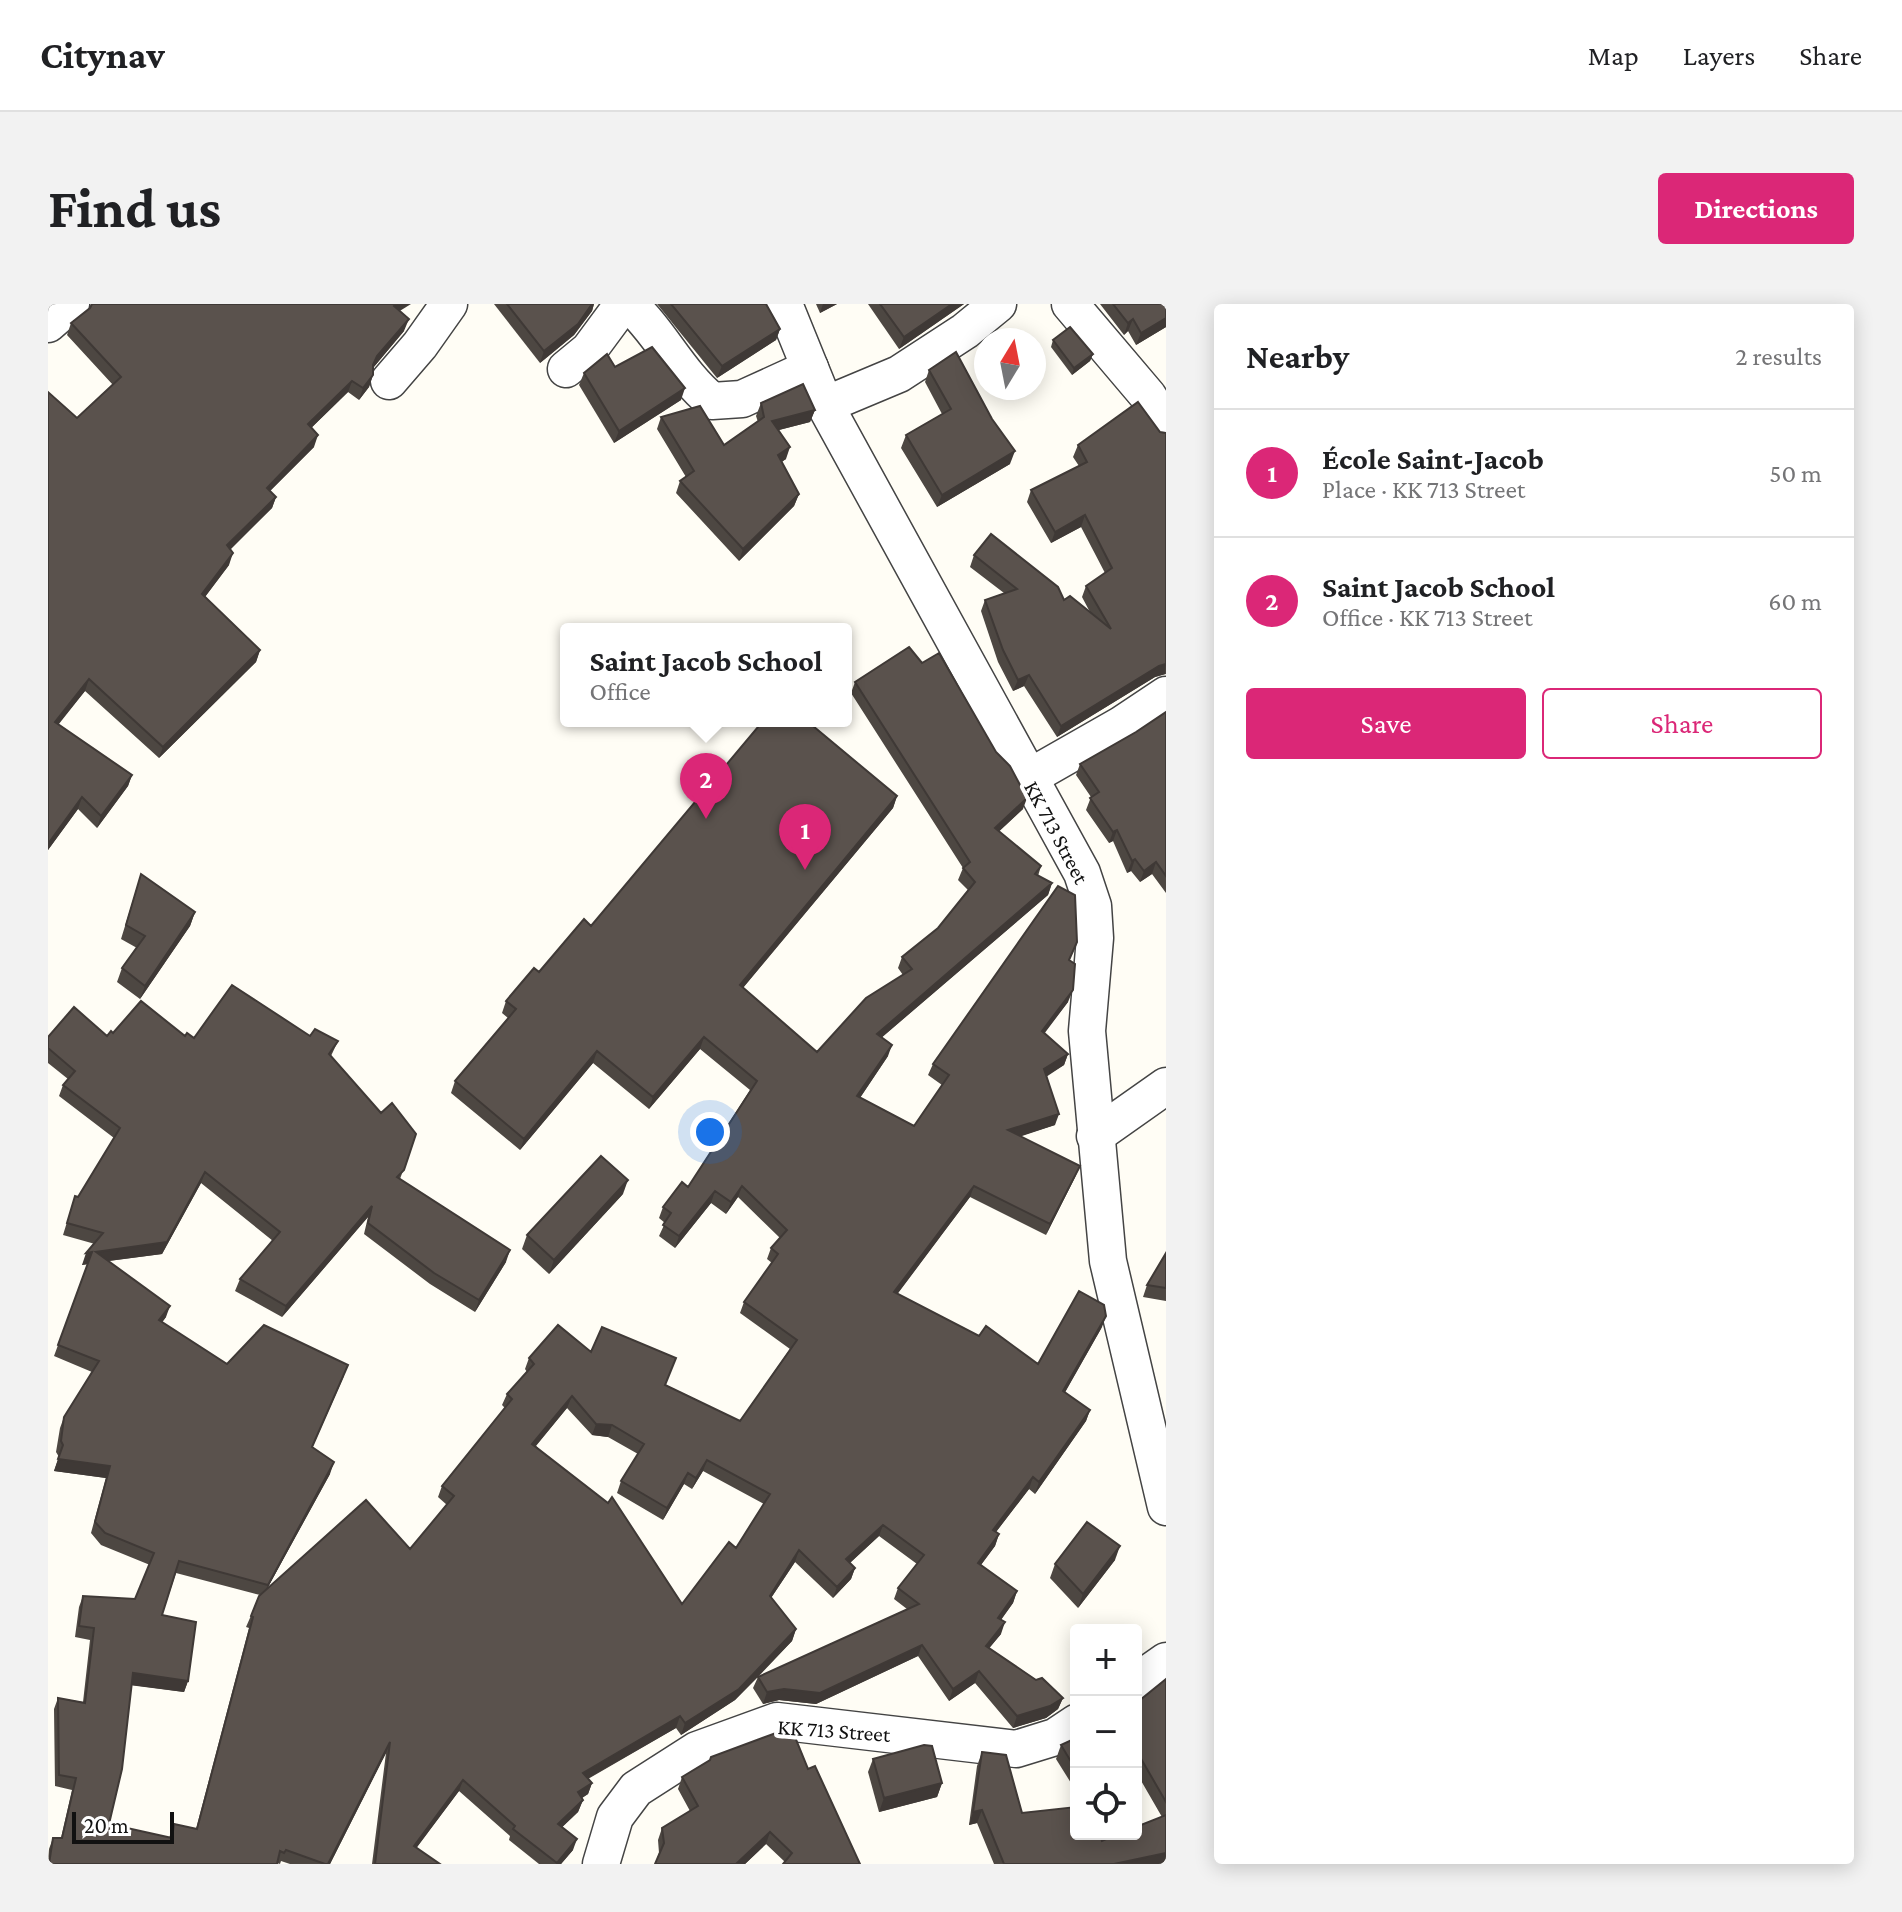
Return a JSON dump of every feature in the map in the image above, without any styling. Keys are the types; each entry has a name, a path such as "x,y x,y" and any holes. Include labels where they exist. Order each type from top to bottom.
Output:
{"street":[{"path":"48,324 71,304"},
{"path":"389,381 449,304"},
{"path":"566,369 589,350 626,304 645,319 695,388 712,401 742,399 810,368"},
{"name":"KK 713 Street","path":"784,304 825,405 1082,873 1093,906 1095,938 1087,1031 1108,1261 1166,1507"},
{"path":"825,405 899,374 965,331 998,304"},
{"path":"1070,304 1148,396 1166,425"},
{"path":"1028,778 1121,725 1166,695"},
{"path":"1095,1136 1166,1086"},
{"path":"1142,1678 1166,1661"},
{"name":"KK 713 Street","path":"601,1864 615,1817 636,1789 697,1750 777,1721 1016,1749 1055,1737 1070,1727"}],"building":[{"path":"92,304 396,304 394,306 409,319 377,356 373,375 363,388 352,381 308,424 318,435 267,488 276,497 227,545 233,553 202,594 260,650 163,747 89,679 55,722 132,775 101,816 82,797 48,844 48,392 77,418 121,377 71,323"},
{"path":"507,304 592,304 578,324 544,351"},
{"path":"671,304 766,304 780,329 722,366"},
{"path":"880,304 952,304 904,337"},
{"path":"1113,304 1166,304 1166,318 1141,333 1133,319 1128,323"},
{"path":"1070,327 1093,354 1074,368 1053,340"},
{"path":"652,347 685,388 619,431 584,373 607,354 615,367"},
{"path":"956,352 974,386 974,400 982,400 1015,451 942,495 906,435 951,409 929,370"},
{"path":"803,384 815,410 772,421 790,447 778,455 799,494 743,549 680,481 694,471 661,417 700,406 724,445 764,417 761,403"},
{"path":"1138,402 1160,432 1166,433 1166,664 1061,726 1029,675 1018,680 1003,650 985,600 1017,589 974,555 991,534 1058,587 1064,600 1070,596 1111,629 1086,586 1112,568 1085,515 1055,532 1031,490 1087,462 1078,445"},
{"path":"909,647 922,663 939,653 996,752 1010,766 1027,798 995,828 1041,866 1035,874 1052,883 877,1034 892,1045 857,1096 914,1126 949,1075 933,1064 1058,886 1075,895 1077,942 1069,960 1075,964 1073,990 1042,1031 1068,1054 1044,1069 1059,1114 1008,1130 1080,1166 1050,1224 974,1186 894,1292 979,1336 986,1326 1038,1364 1079,1291 1104,1305 1106,1316 1063,1391 1090,1410 1039,1482 1033,1477 993,1530 999,1534 978,1563 1017,1591 998,1618 1005,1622 986,1646 1036,1680 1042,1678 1063,1698 1050,1706 1017,1716 979,1671 953,1689 922,1645 820,1693 784,1689 767,1692 758,1677 919,1604 898,1588 924,1555 883,1525 846,1559 855,1568 837,1587 799,1550 770,1596 796,1629 739,1689 685,1723 680,1716 583,1773 592,1783 578,1792 583,1800 558,1824 577,1839 557,1863 513,1829 515,1826 463,1780 414,1846 440,1864 375,1864 390,1742 328,1864 286,1850 284,1853 280,1851 277,1864 49,1864 53,1838 62,1838 76,1778 59,1775 58,1698 85,1703 94,1628 79,1626 83,1596 135,1599 154,1553 105,1533 95,1522 110,1466 58,1459 63,1445 64,1417 99,1361 58,1345 92,1252 86,1253 103,1233 67,1223 75,1196 78,1197 120,1128 63,1085 75,1071 48,1048 48,1037 74,1007 107,1036 141,1001 185,1036 187,1033 194,1038 232,985 310,1036 315,1029 338,1041 329,1054 381,1113 392,1103 416,1134 404,1170 397,1177 510,1250 479,1300 434,1273 368,1223 372,1206 286,1306 240,1279 280,1232 205,1172 167,1242 96,1252 170,1306 159,1320 227,1364 264,1325 348,1365 312,1447 334,1462 268,1585 179,1561 162,1615 196,1622 188,1681 133,1673 122,1769 109,1824 172,1838 174,1824 197,1829 251,1616 259,1596 366,1500 410,1549 454,1496 442,1486 512,1399 507,1394 534,1364 529,1358 558,1325 591,1352 602,1327 676,1358 665,1385 740,1421 797,1340 744,1302 778,1254 771,1248 787,1230 742,1186 731,1202 715,1191 679,1236 663,1225 671,1213 663,1207 682,1182 688,1187 757,1081 704,1037 653,1097 597,1051 524,1139 455,1081 516,1009 506,1001 534,968 539,972 584,919 591,926 758,727 814,727 897,796 740,985 817,1052 866,998 912,969 902,957 938,928 975,882 963,868 970,862 855,682","holes":["572,1396 596,1424 612,1425 644,1444 621,1481 667,1508 688,1473 696,1478 707,1460 770,1494 736,1548 729,1542 682,1604 612,1497 608,1503 532,1444"]},
{"path":"1166,712 1166,876 1156,862 1144,871 1135,859 1132,861 1117,830 1113,832 1090,798 1099,792 1080,764"},
{"path":"141,874 195,912 145,986 122,968 145,936 126,925"},
{"path":"601,1156 628,1180 554,1260 527,1235"},
{"path":"1166,1253 1166,1288 1147,1285"},
{"path":"1087,1522 1120,1546 1083,1594 1055,1564"},
{"path":"1166,1679 1166,1802 1142,1760 1142,1698"},
{"path":"784,1730 793,1732 808,1769 815,1766 860,1864 783,1864 792,1853 770,1832 736,1864 655,1864 664,1843 662,1828 698,1806 682,1777 711,1757"},
{"path":"1070,1741 1070,1760 1061,1745"},
{"path":"924,1745 932,1746 942,1783 884,1798 873,1759"},
{"path":"982,1752 1006,1755 1022,1813 1070,1808 1070,1840 1102,1841 1142,1840 1142,1825 1166,1815 1166,1853 1114,1864 1004,1864 982,1810 973,1812"}],"place":[{"name":"Saint Jacob School","path":"706,819"},
{"name":"École Saint-Jacob","path":"805,870"}]}
